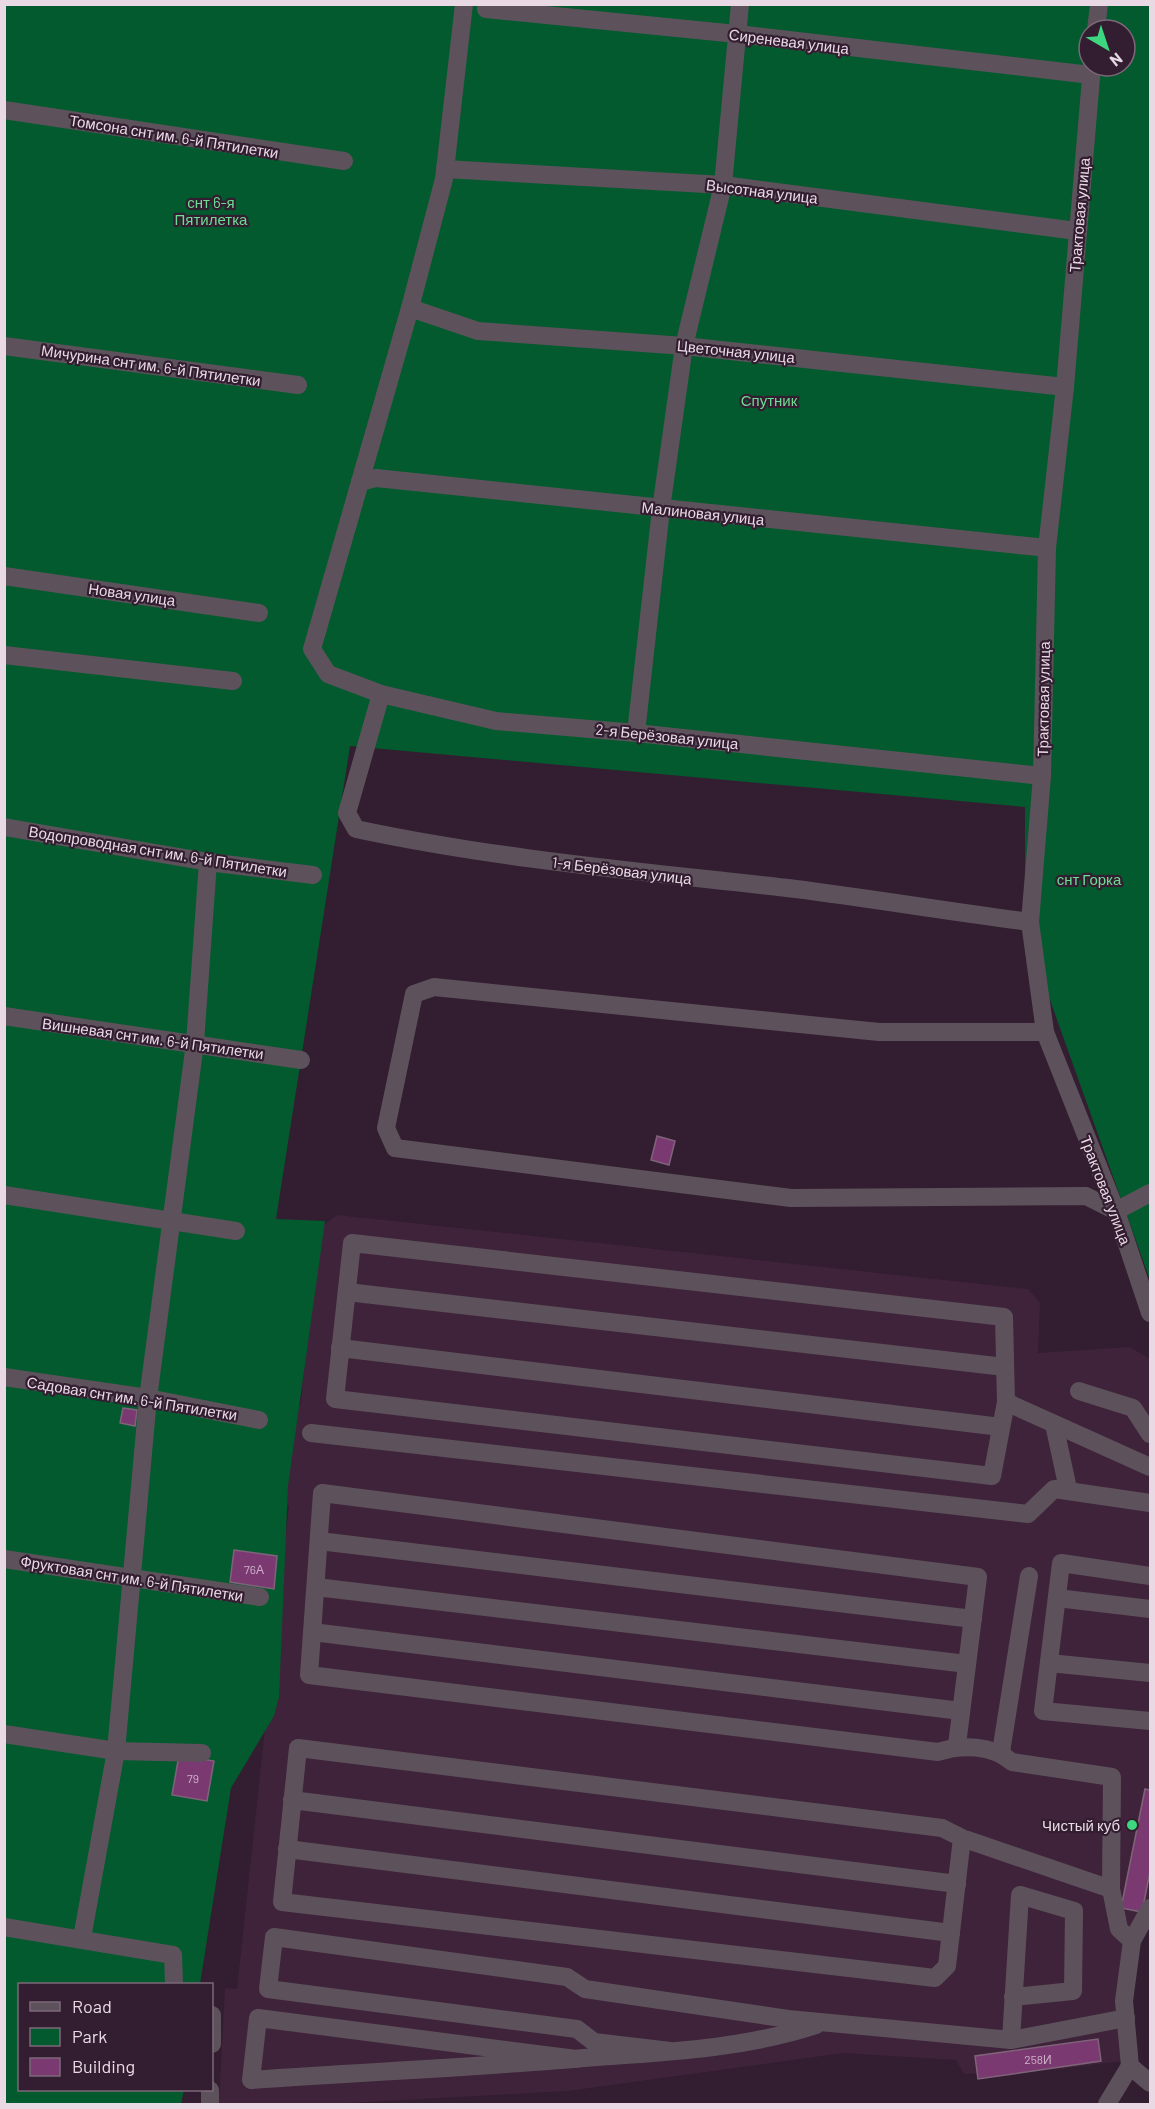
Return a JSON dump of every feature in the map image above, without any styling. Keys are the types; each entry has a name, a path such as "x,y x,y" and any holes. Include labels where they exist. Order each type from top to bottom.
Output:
{"street":[{"path":"360,482 410,308 445,169 464,4"},
{"path":"636,733 661,509 684,346 723,185 740,4"},
{"name":"Сиреневая улица","path":"486,9 1077,69"},
{"name":"Трактовая улица","path":"1091,78 1065,387 1047,548 1042,776 1030,922 1045,1032 1116,1211 1150,1313"},
{"name":"Томсона снт им. 6-й Пятилетки","path":"4,110 344,161"},
{"name":"Высотная улица","path":"445,169 723,185 1077,231"},
{"name":"Цветочная улица","path":"410,308 478,331 684,346 1065,387"},
{"name":"Мичурина снт им. 6-й Пятилетки","path":"4,345 298,386"},
{"name":"Малиновая улица","path":"360,482 376,478 1047,548"},
{"name":"2-я Берёзовая улица","path":"360,482 312,649 328,674 381,694 496,721 636,733 1042,776"},
{"name":"Новая улица","path":"4,576 259,613"},
{"path":"4,655 233,681"},
{"name":"1-я Берёзовая улица","path":"381,694 347,813 356,829 433,845 570,865 798,890 1030,922"},
{"name":"Водопроводная снт им. 6-й Пятилетки","path":"4,827 208,862 313,875"},
{"path":"82,1938 116,1751 148,1398 195,1043 208,862"},
{"path":"1045,1032 879,1032 434,987 414,994 386,1128 395,1148 791,1198 1086,1196 1116,1211 1150,1193"},
{"name":"Вишневая снт им. 6-й Пятилетки","path":"4,1016 301,1060"},
{"path":"4,1195 172,1223 237,1231"},
{"path":"352,1243 1004,1317 1006,1402 992,1476 335,1399 347,1292 352,1243"},
{"path":"347,1292 1005,1367"},
{"path":"340,1348 1001,1427"},
{"name":"Садовая снт им. 6-й Пятилетки","path":"4,1377 148,1398 259,1420"},
{"path":"1079,1391 1133,1408 1150,1434"},
{"path":"1006,1402 1150,1467"},
{"path":"1054,1424 1068,1489"},
{"path":"311,1433 1028,1514 1054,1489 1068,1489 1150,1503"},
{"path":"957,1745 978,1577 322,1493 309,1675 938,1752 957,1745 1001,1752 1012,1762 1112,1777 1111,1888 1119,1929 1132,1941"},
{"path":"319,1541 973,1619"},
{"name":"Фруктовая снт им. 6-й Пятилетки","path":"4,1559 260,1598"},
{"path":"1150,1576 1062,1563 1043,1711 1150,1720"},
{"path":"1001,1752 1029,1576"},
{"path":"316,1587 967,1664"},
{"path":"1057,1598 1150,1609"},
{"path":"312,1632 961,1711"},
{"path":"1049,1663 1150,1673"},
{"path":"4,1734 116,1751 202,1754"},
{"path":"962,1838 947,1966 935,1978 282,1902 298,1748 942,1828 962,1838 1111,1888"},
{"path":"292,1800 957,1884"},
{"path":"288,1849 951,1933"},
{"path":"1011,2040 1013,1997 1020,1895 1074,1911 1073,1990 1013,1997"},
{"path":"1107,2104 1130,2066 1124,2001 1132,1941 1150,1908"},
{"path":"4,1927 82,1938 173,1955 174,1983"},
{"path":"670,2051 594,2042 577,2029 268,1989 274,1937 567,1977 585,1989 824,2022 1011,2040 1126,2018"},
{"path":"576,2059 258,2018 252,2080 564,2060 576,2059 670,2051 786,2035 824,2022"},
{"path":"1130,2066 1150,2083"}],"shaded area":[{"path":"337,1215 1028,1289 1040,1303 1038,1353 1130,1347 1150,1359 1150,1908 1132,1941 1130,2060 1059,2069 964,2074 956,2060 843,2053 568,2091 331,2104 219,2104 225,1988 237,1989 289,1506 280,1504 281,1419 301,1404 316,1231"}],"green space":[{"path":"5,5 1150,5 1150,1280 1025,930 1025,807 350,746 276,1219 325,1221 288,1486 279,1697 274,1716 231,1788 200,1983 18,1983 18,2091 184,2091 181,2104 5,2104"}],"building":[{"path":"657,1136 675,1141 669,1165 651,1160"},
{"path":"123,1408 137,1410 135,1426 120,1423"},
{"path":"234,1550 277,1556 274,1589 230,1582"},
{"path":"179,1755 214,1761 207,1801 172,1795"},
{"path":"1145,1789 1150,1790 1150,1872 1142,1912 1121,1908"},
{"path":"1098,2039 1101,2061 978,2079 975,2056"}],"place":[{"name":"Чистый куб","path":"1132,1825"}],"park label":[{"name":"снт 6-я Пятилетка","path":"211,210"},
{"name":"Спутник","path":"769,400"},
{"name":"снт Горка","path":"1089,879"}]}
